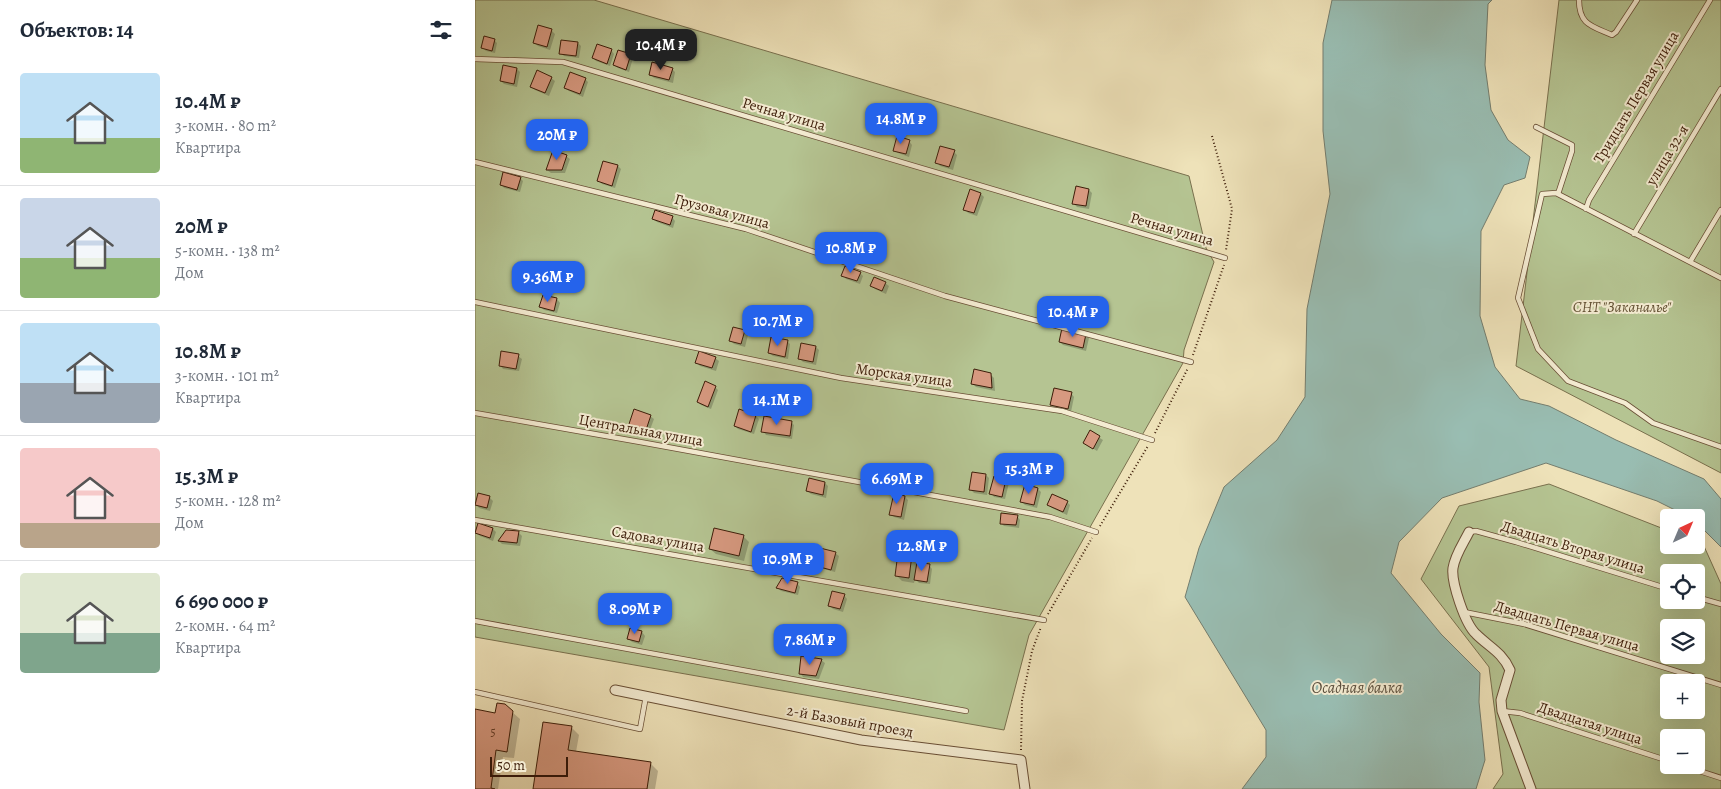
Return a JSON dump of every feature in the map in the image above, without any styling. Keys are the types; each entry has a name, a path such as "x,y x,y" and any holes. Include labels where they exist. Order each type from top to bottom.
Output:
{"street":[{"path":"1469,532 1455,559 1453,570 1456,587 1463,612 1473,632 1505,658 1510,670 1501,700 1502,711 1531,789"},
{"name":"2-й Базовый проезд","path":"615,690 861,740 1021,760"},
{"path":"1021,760 1025,789"}],"lane":[{"path":"1579,0 1581,16 1587,24 1612,35 1616,32 1637,0"},
{"name":"Тридцать Первая улица","path":"1585,209 1710,0"},
{"name":"Речная улица","path":"475,59 563,62 1225,258"},
{"name":"улица 32-я","path":"1634,234 1721,88"},
{"path":"1536,126 1572,145 1572,151 1558,194"},
{"name":"Грузовая улица","path":"475,162 745,228 945,296 1191,362"},
{"path":"1721,278 1558,194 1542,194 1518,298 1539,349 1568,381 1625,402 1653,423 1721,447"},
{"path":"1690,262 1721,210"},
{"name":"Морская улица","path":"475,302 841,378 1062,411 1152,440"},
{"name":"Центральная улица","path":"475,413 1050,517 1096,532"},
{"name":"Садовая улица","path":"475,520 1044,620"},
{"name":"Двадцать Вторая улица","path":"1469,532 1476,531 1516,542 1660,586"},
{"path":"1705,600 1721,604"},
{"name":"Двадцать Первая улица","path":"1463,612 1525,624 1721,685"},
{"path":"475,621 966,711"},
{"path":"475,692 639,729 646,696"},
{"name":"Двадцатая улица","path":"1502,711 1520,713 1660,758"},
{"path":"1705,773 1721,778"}],"path":[{"path":"1021,760 1022,701 1032,651 1044,620 1152,440 1191,362 1224,270 1232,209 1213,136"}],"green space":[{"path":"475,0 594,0 1189,176 1206,248 1214,262 1184,350 1183,363 1029,635 1004,730 475,637"},
{"name":"СНТ \"Заканалье\"","path":"1559,0 1721,0 1721,473 1516,366"},
{"path":"1549,484 1660,527 1660,554 1705,554 1705,548 1721,584 1721,789 1493,789 1503,774 1489,667 1421,579 1459,506"}],"water":[{"name":"Осадная балка","path":"1332,0 1492,0 1488,4 1485,65 1491,110 1508,140 1530,157 1525,178 1504,185 1481,231 1480,316 1495,367 1520,399 1549,406 1616,440 1704,479 1721,499 1721,547 1705,531 1705,509 1673,509 1657,501 1546,463 1442,498 1399,542 1391,573 1441,634 1480,673 1479,702 1485,760 1476,789 1242,789 1266,757 1266,730 1185,597 1199,548 1224,487 1277,440 1305,397 1307,309 1330,194 1323,131 1323,43"}],"building":[{"path":"538,25 552,29 547,47 533,43"},
{"path":"484,36 495,39 492,51 481,48"},
{"path":"561,40 578,42 576,56 559,54"},
{"path":"597,44 612,49 607,64 592,58"},
{"path":"618,50 631,54 626,70 613,65"},
{"path":"652,62 673,68 669,80 649,75"},
{"path":"503,65 517,68 514,84 500,81"},
{"path":"537,70 552,77 545,93 530,87"},
{"path":"570,72 586,78 580,94 564,88"},
{"path":"897,136 910,140 906,154 893,151"},
{"path":"940,146 955,150 949,167 935,163"},
{"path":"553,150 567,155 562,170 546,170"},
{"path":"603,161 618,165 612,186 597,181"},
{"path":"503,172 521,177 517,190 500,185"},
{"path":"1076,186 1089,189 1086,206 1072,204"},
{"path":"970,189 981,193 974,213 963,210"},
{"path":"655,210 673,216 670,225 652,219"},
{"path":"845,266 861,272 857,281 841,276"},
{"path":"874,277 886,282 882,291 870,286"},
{"path":"543,295 557,298 554,311 539,307"},
{"path":"733,327 745,330 741,344 729,341"},
{"path":"1062,328 1086,334 1083,348 1059,342"},
{"path":"771,337 788,340 785,357 768,353"},
{"path":"801,343 816,346 813,362 798,359"},
{"path":"501,351 519,354 516,369 499,366"},
{"path":"699,351 716,357 712,368 695,363"},
{"path":"974,369 991,373 992,388 971,384"},
{"path":"705,381 716,386 708,407 697,402"},
{"path":"1054,388 1072,392 1068,409 1050,405"},
{"path":"634,409 651,415 645,433 628,427"},
{"path":"739,409 756,415 751,432 734,426"},
{"path":"764,416 792,421 790,436 761,432"},
{"path":"1090,430 1100,436 1093,449 1083,443"},
{"path":"972,472 986,474 984,492 969,490"},
{"path":"994,476 1006,479 1002,497 989,494"},
{"path":"809,478 825,482 823,495 806,491"},
{"path":"1025,484 1038,488 1034,505 1020,502"},
{"path":"478,493 490,496 487,508 475,505"},
{"path":"894,493 905,496 901,517 889,515"},
{"path":"1052,494 1068,501 1063,512 1047,505"},
{"path":"1001,513 1018,515 1016,525 1000,524"},
{"path":"478,523 493,528 490,538 475,533"},
{"path":"714,528 744,535 739,556 709,549"},
{"path":"506,530 519,531 517,543 498,541"},
{"path":"900,537 914,539 909,578 895,576"},
{"path":"778,544 797,547 794,566 775,563"},
{"path":"820,548 836,552 831,570 816,566"},
{"path":"917,562 930,564 927,582 914,580"},
{"path":"782,578 798,582 795,593 776,588"},
{"path":"832,591 845,594 840,609 828,606"},
{"path":"630,628 642,631 639,642 627,639"},
{"path":"801,656 822,659 816,676 799,674"},
{"path":"497,703 505,704 513,711 507,752 496,750 491,788 495,789 475,789 475,709 495,713"},
{"path":"543,722 572,726 568,750 651,762 647,789 533,789"}]}
